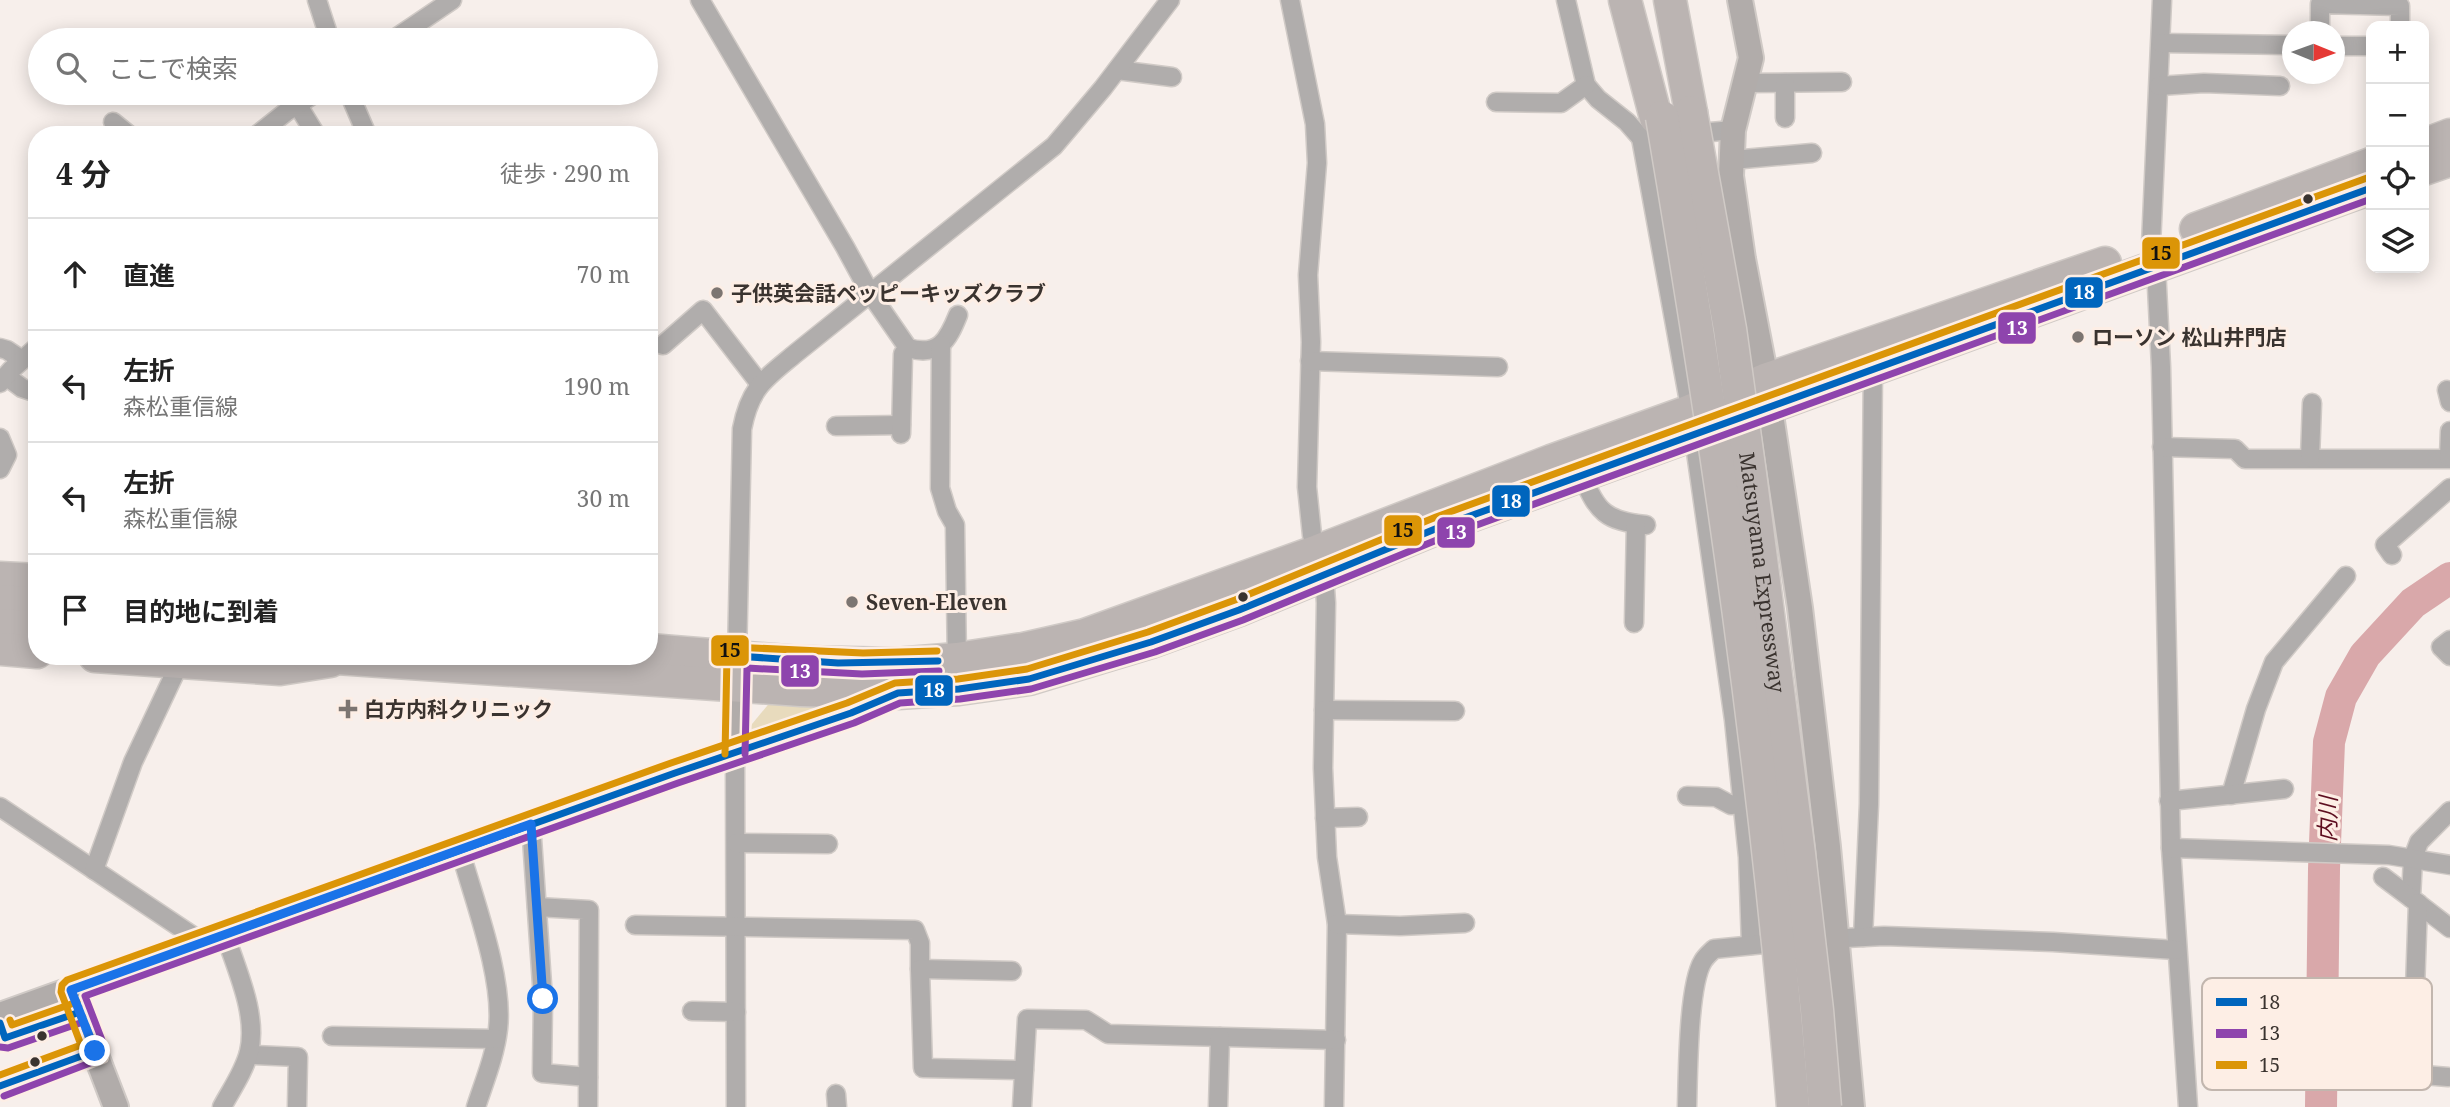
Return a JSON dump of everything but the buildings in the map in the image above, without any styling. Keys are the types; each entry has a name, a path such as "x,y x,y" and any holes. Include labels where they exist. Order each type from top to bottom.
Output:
{"highway":[{"path":"1625,0 1663,121"},
{"name":"Matsuyama Expressway","path":"1638,0 1663,121 1699,332 1769,856 1793,1107"},
{"name":"Matsuyama Expressway","path":"1670,0 1663,121 1730,329 1799,854 1825,1107"},
{"path":"2429,143 2450,135"},
{"path":"2429,167 2450,160"},
{"path":"2153,256 2366,166"},
{"path":"424,665 736,687 958,674 1023,649 1085,635 1440,527 1582,476 1767,393 1873,356 2050,283 2153,256 2366,190"},
{"path":"1321,562 1551,461 1685,413 1767,393"},
{"path":"0,578 28,580"},
{"path":"0,601 28,603"},
{"path":"0,625 28,627"},
{"path":"0,649 28,651"},
{"path":"658,651 799,663 897,678"},
{"path":"220,665 280,669 304,665"}],"main road":[{"path":"1740,0 1751,58 1734,130 1731,176 1800,608 1828,847 1852,1107"},
{"path":"735,754 737,656"},
{"path":"0,1015 531,824 851,713 897,678"},
{"path":"71,990 116,1107"}],"street":[{"path":"317,0 326,28"},
{"path":"411,28 452,0"},
{"path":"700,0 870,293 908,348 928,351 941,345 949,336 958,315"},
{"path":"737,656 742,429 755,388 1054,146 1170,0"},
{"path":"1290,0 1315,124 1317,163 1308,275 1310,361 1307,487 1312,535 1321,562 1326,603 1325,818 1327,857 1337,924 1334,1107"},
{"path":"1566,0 1586,85 1598,99 1627,122 1663,121 1734,130"},
{"path":"2162,0 2153,256 2162,447 2169,801 2176,950 2188,1107"},
{"path":"2320,21 2320,4 2400,6 2400,21"},
{"path":"2161,43 2282,45"},
{"path":"2345,46 2366,46"},
{"path":"1117,70 1172,77"},
{"path":"1746,83 1842,82"},
{"path":"1785,117 1786,83"},
{"path":"2159,86 2204,83 2280,86"},
{"path":"1496,102 1561,103 1586,85"},
{"path":"269,126 296,105"},
{"path":"298,105 310,126"},
{"path":"354,105 362,126"},
{"path":"1663,121 1688,396"},
{"path":"113,122 118,126"},
{"path":"1732,160 1812,153"},
{"path":"663,345 702,310 760,384"},
{"path":"941,345 940,488 947,511 955,525 958,674"},
{"path":"0,348 7,349 22,360"},
{"path":"836,426 901,429 902,354 908,348"},
{"path":"28,355 3,380 28,390"},
{"path":"1863,937 1869,804 1873,356"},
{"path":"1310,361 1497,368"},
{"path":"2310,458 2312,403"},
{"path":"2162,447 2235,449 2245,459 2449,458 2450,431"},
{"path":"0,438 7,455 0,469"},
{"path":"1696,452 1734,720 1748,857 1751,945"},
{"path":"1582,476 1591,498 1606,515 1619,521 1641,525 1633,623"},
{"path":"2392,555 2385,545 2450,488"},
{"path":"2231,795 2256,709 2274,662 2346,576"},
{"path":"2450,639 2441,647 2450,656"},
{"path":"94,870 133,762 175,673 175,665"},
{"path":"1324,710 1455,711"},
{"path":"735,754 736,1107"},
{"path":"2169,801 2284,789"},
{"path":"1687,796 1716,797 1731,805 1743,804"},
{"path":"0,807 202,942"},
{"path":"2413,978 2413,858 2419,842 2450,811"},
{"path":"1325,818 1358,817"},
{"path":"531,824 543,999 542,1073 588,1077"},
{"path":"736,843 828,844"},
{"path":"2171,848 2356,854 2413,858 2450,865"},
{"path":"460,850 495,983 498,1012 496,1040 476,1107"},
{"path":"2384,877 2450,928"},
{"path":"537,907 589,910 588,1107"},
{"path":"1337,924 1401,926 1465,923"},
{"path":"635,925 915,930 920,943 923,1068 1024,1070"},
{"path":"222,1107 242,1070 249,1053 251,1038 250,1018 225,933"},
{"path":"1687,1107 1689,1048 1696,980 1703,961 1714,948 1863,937 2053,942 2176,950"},
{"path":"920,969 1012,971"},
{"path":"692,1010 736,1013"},
{"path":"1022,1107 1027,1019 1086,1020 1108,1034 1336,1040"},
{"path":"332,1036 496,1040"},
{"path":"1218,1107 1220,1037"},
{"path":"249,1053 298,1057 297,1107"},
{"path":"2432,1076 2448,1077"}],"shaded area":[{"path":"772,700 848,705 754,736 750,729 752,724"}],"waterway":[{"name":"内川","path":"2323,978 2329,742 2341,697 2365,655 2413,603 2450,578"},
{"name":"内川","path":"2321,1090 2321,1107"}],"transit line":[{"name":"15","path":"0,1075 81,1045 61,992 62,985 67,980 671,763 847,703 895,683 958,679 1027,669 1148,632 1235,600 1436,517 2366,178"},
{"name":"18","path":"71,990 675,773 851,713 898,693 959,689 1029,679 1151,642 1239,610 1440,527 2366,190"},
{"name":"13","path":"4,1096 103,1058 105,1048 85,996 678,783 854,723 900,703 960,699 1031,689 1155,652 1243,620 1444,537 2366,201"},
{"name":"15","path":"725,754 727,655 732,647 863,653 937,651"},
{"name":"18","path":"737,656 838,663 938,661"},
{"name":"13","path":"745,754 747,668 862,674 939,671"},
{"name":"15","path":"10,1020 12,1025 77,1002"},
{"name":"18","path":"0,1023 5,1038 80,1012"},
{"name":"13","path":"0,1047 8,1048 83,1022"},
{"name":"18","path":"0,1086 95,1051"}],"place":[{"name":"子供英会話ペッピーキッズクラブ","path":"717,293"},
{"name":"ローソン 松山井門店","path":"2078,337"},
{"name":"Seven-Eleven","path":"852,602"},
{"name":"白方内科クリニック","path":"348,709"}],"route":[{"path":"95,1051 71,990 531,824 543,999"}]}
